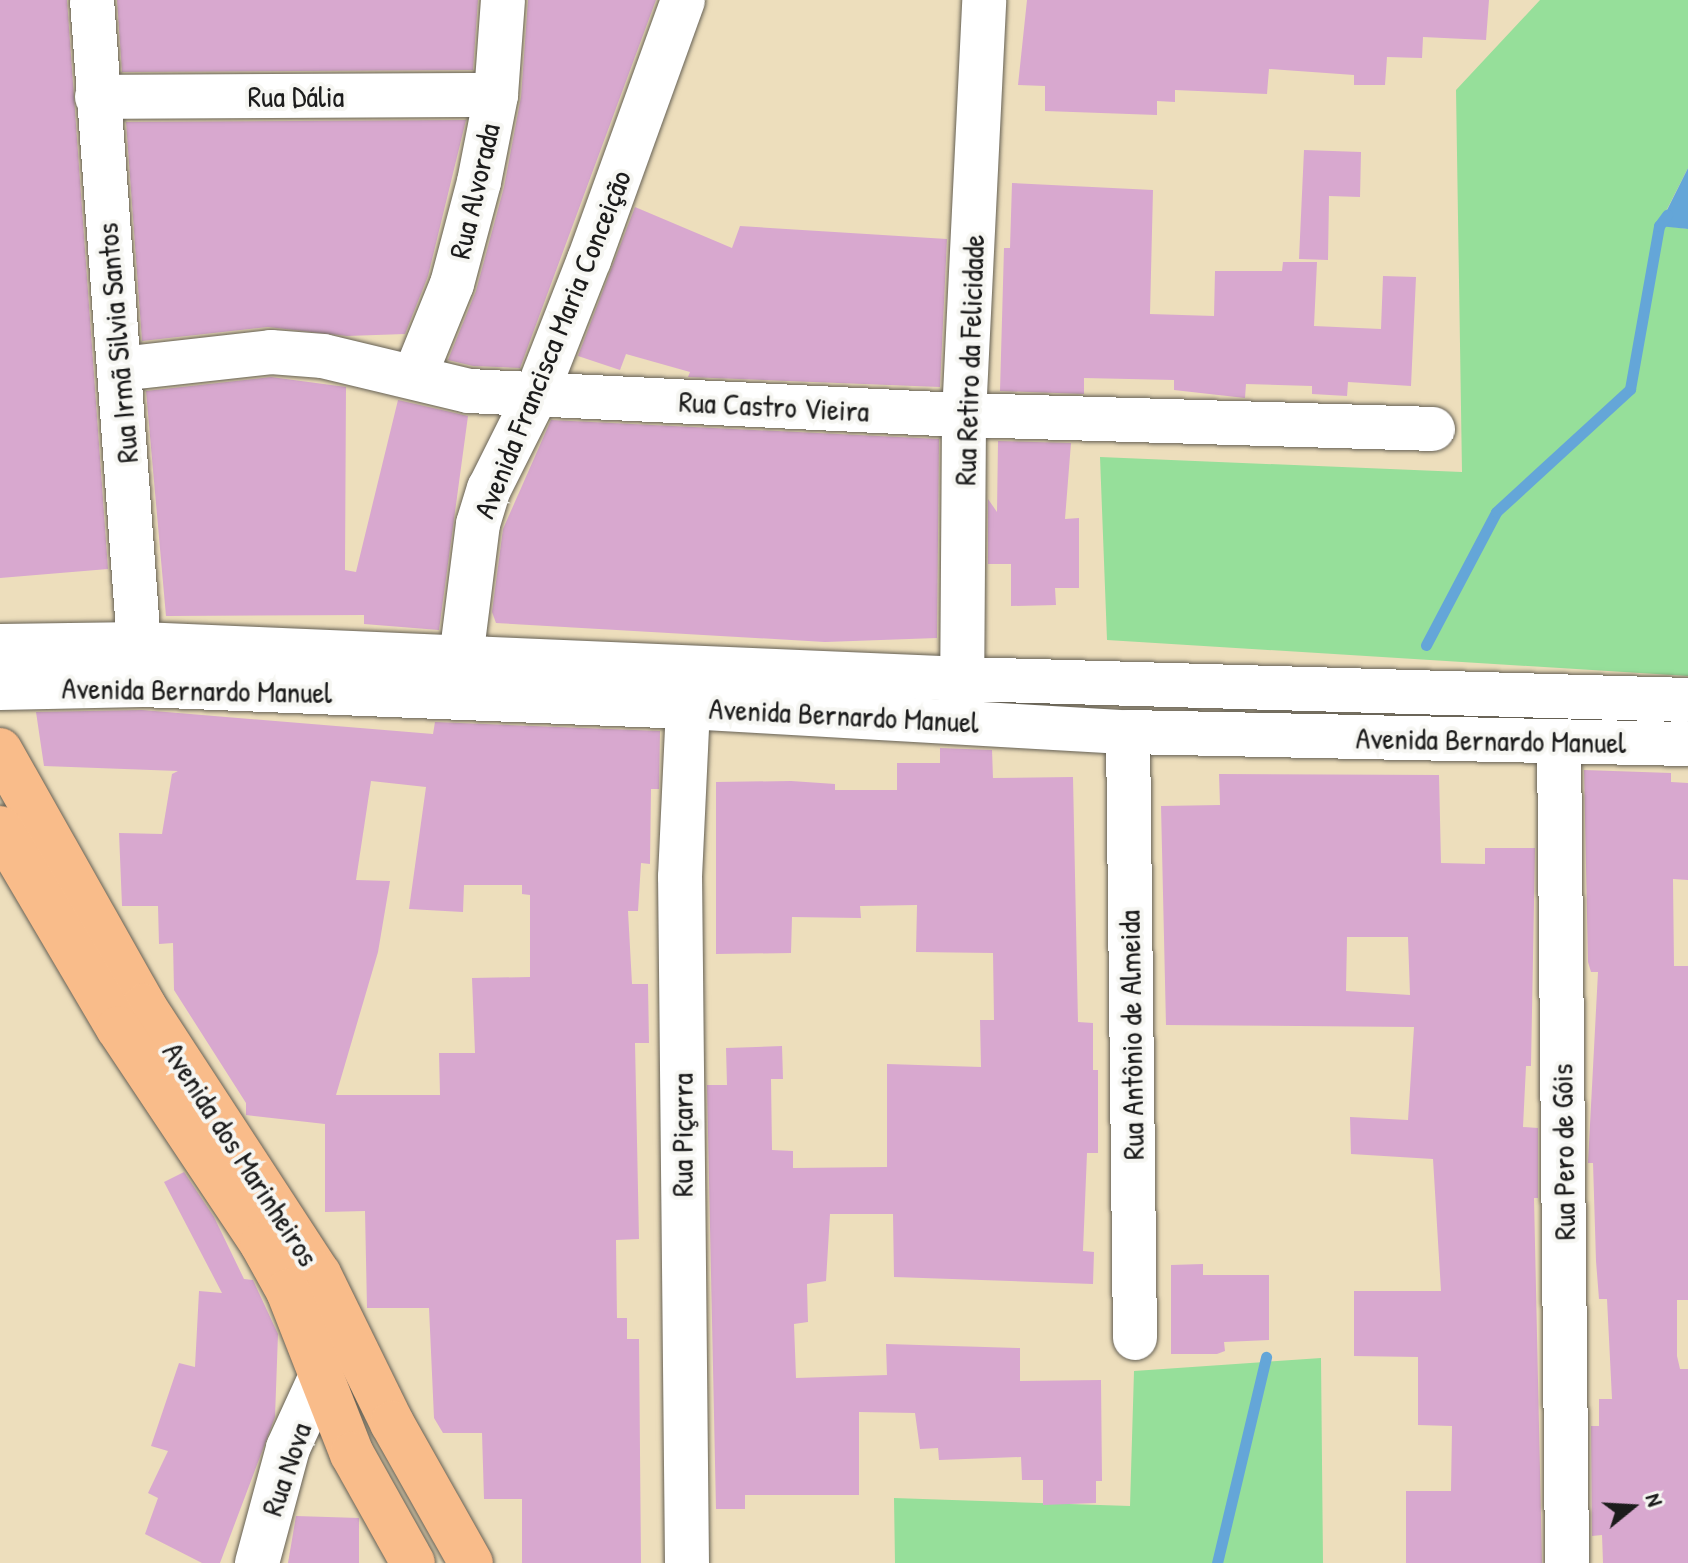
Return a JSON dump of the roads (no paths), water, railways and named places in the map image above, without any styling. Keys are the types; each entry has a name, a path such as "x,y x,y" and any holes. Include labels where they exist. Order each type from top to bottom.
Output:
{"main road":[{"name":"Avenida dos Marinheiros","path":"0,750 144,1006 311,1260 392,1423 471,1563"},
{"name":"Avenida dos Marinheiros","path":"0,828 118,1028 262,1244 288,1291 352,1454 413,1563"}],"street":[{"name":"Rua Irmã Silvia Santos","path":"92,0 141,665"},
{"name":"Rua Alvorada","path":"415,375 452,284 496,95 503,0"},
{"name":"Avenida Francisca Maria Conceição","path":"456,697 478,524 489,489 536,395 683,0"},
{"name":"Rua Retiro da Felicidade","path":"962,700 964,415 984,0"},
{"name":"Rua Dália","path":"97,97 496,95"},
{"name":"Rua Castro Vieira","path":"120,369 271,352 323,356 415,375 469,391 964,415 1433,429"},
{"name":"Avenida Bernardo Manuel","path":"0,646 141,665 456,697 688,707 962,700 1688,700"},
{"name":"Avenida Bernardo Manuel","path":"0,688 141,665 462,654 962,700 1128,732 1688,744"},
{"name":"Rua Piçarra","path":"687,1563 680,877 688,707"},
{"name":"Rua Antônio de Almeida","path":"1128,732 1135,1338"},
{"name":"Rua Pero de Góis","path":"1559,741 1567,1563"},
{"name":"Rua Nova","path":"257,1563 288,1448 321,1376"}],"water":[{"path":"1688,168 1688,229 1659,226"}],"waterway":[{"path":"1426,645 1496,512 1630,389 1659,226 1667,215"},
{"path":"1217,1563 1266,1357"}]}
